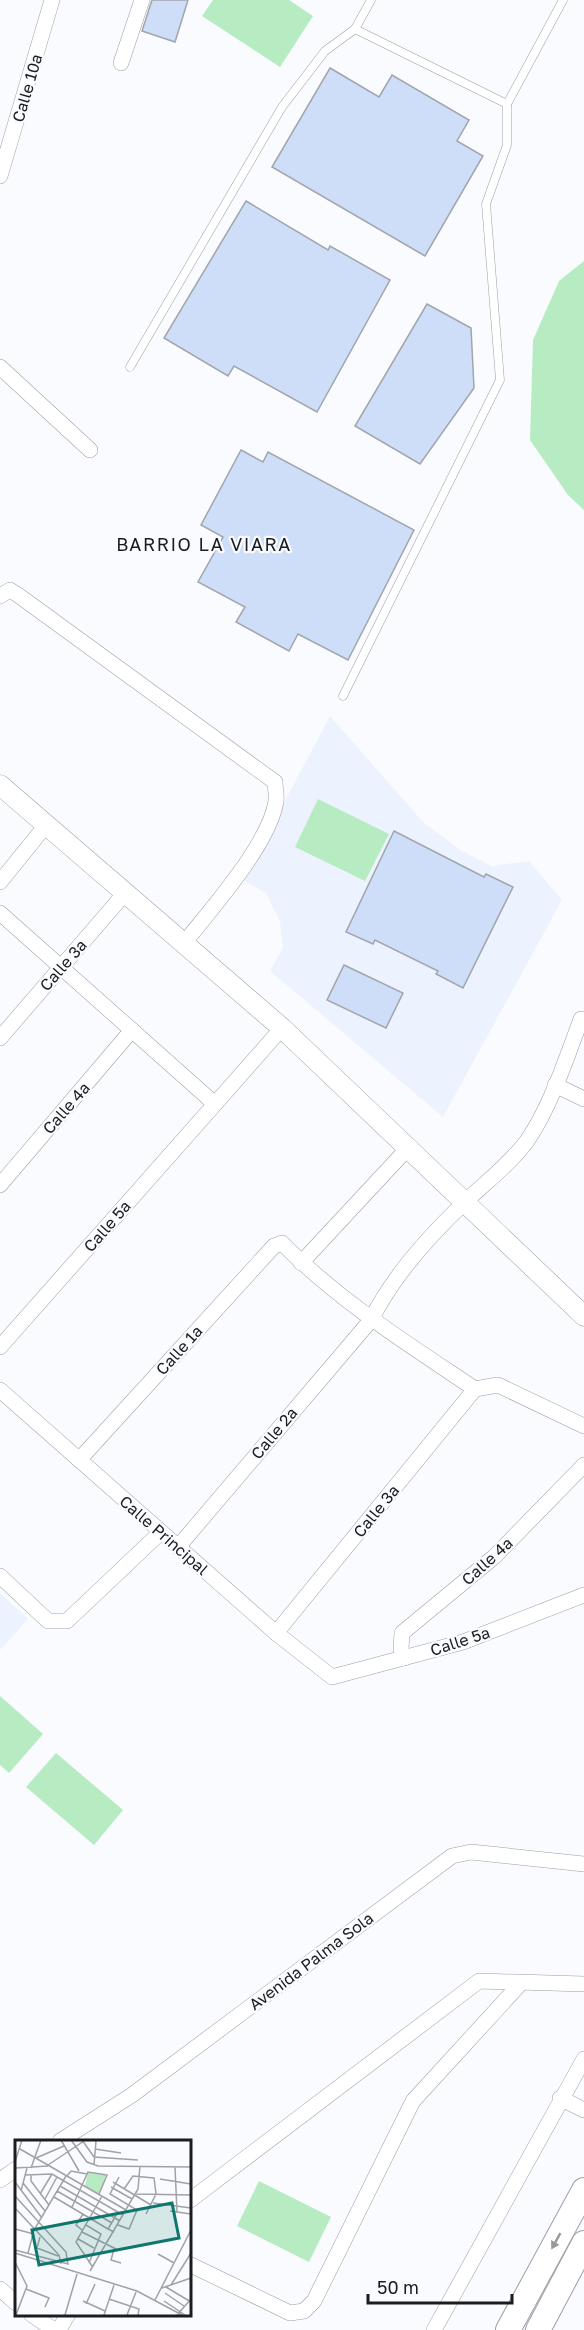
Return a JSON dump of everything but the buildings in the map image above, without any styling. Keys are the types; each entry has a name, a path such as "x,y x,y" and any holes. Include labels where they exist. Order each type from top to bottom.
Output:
{"main road":[{"path":"508,2330 584,2190"},
{"path":"538,2330 584,2243"}],"street":[{"name":"Calle 10ª","path":"0,176 52,0"},
{"path":"121,63 141,0"},
{"path":"0,367 90,450"},
{"path":"0,596 10,590 18,595 275,782 277,800 267,828 237,876 185,942"},
{"path":"0,785 185,942 282,1028 584,1316"},
{"path":"0,882 46,824"},
{"name":"Calle 3ª","path":"0,1038 126,892"},
{"path":"0,913 214,1104"},
{"name":"Calle 2ª","path":"178,1547 371,1320 386,1290 464,1203 500,1170 527,1140 555,1085 582,1019"},
{"name":"Calle 5ª","path":"0,1347 282,1028"},
{"name":"Calle 4ª","path":"0,1185 132,1030"},
{"path":"555,1085 584,1100"},
{"path":"408,1148 301,1263 371,1320 475,1389 498,1385 584,1426"},
{"name":"Calle 1ª","path":"79,1460 274,1246 282,1243 301,1263"},
{"name":"Calle 3ª","path":"276,1633 475,1389"},
{"name":"Calle Principal","path":"0,1390 276,1633 332,1677"},
{"name":"Calle 4ª","path":"404,1658 400,1649 402,1633 494,1557 584,1465"},
{"path":"0,1576 48,1621 67,1620 161,1532"},
{"name":"Calle 5ª","path":"332,1677 463,1642 584,1595"},
{"name":"Avenida Palma Sola","path":"62,2140 132,2095 452,1856 471,1852 584,1864"},
{"path":"190,2200 479,1981 584,1984"},
{"path":"190,2264 290,2313 304,2312 314,2301 413,2101 520,1983"},
{"path":"434,2330 560,2098 584,2059"},
{"path":"560,2098 584,2110"},
{"path":"0,2180 15,2170"},
{"path":"0,2289 11,2302"},
{"path":"34,2315 54,2330"},
{"path":"59,2330 67,2315"}],"lane":[{"path":"130,367 282,107 325,51 356,30 371,0"},
{"path":"343,696 500,380 486,204 507,145 507,104 563,0"},
{"path":"356,30 507,104"}],"shaded area":[{"path":"330,716 423,822 462,851 492,866 529,861 562,900 443,1117 270,971 283,948 280,922 266,893 243,880"},
{"path":"0,1593 28,1619 0,1650"}],"green space":[{"path":"213,0 289,0 313,16 280,67 202,16"},
{"path":"584,261 584,510 568,495 530,440 533,340 559,281"},
{"path":"318,799 389,834 365,881 295,847"},
{"path":"0,1696 43,1734 9,1773 0,1765"},
{"path":"56,1753 123,1810 94,1845 26,1787"},
{"path":"259,2181 331,2217 309,2262 237,2226"}],"district":[{"name":"BARRIO LA VIARA","path":"204,544"}]}
